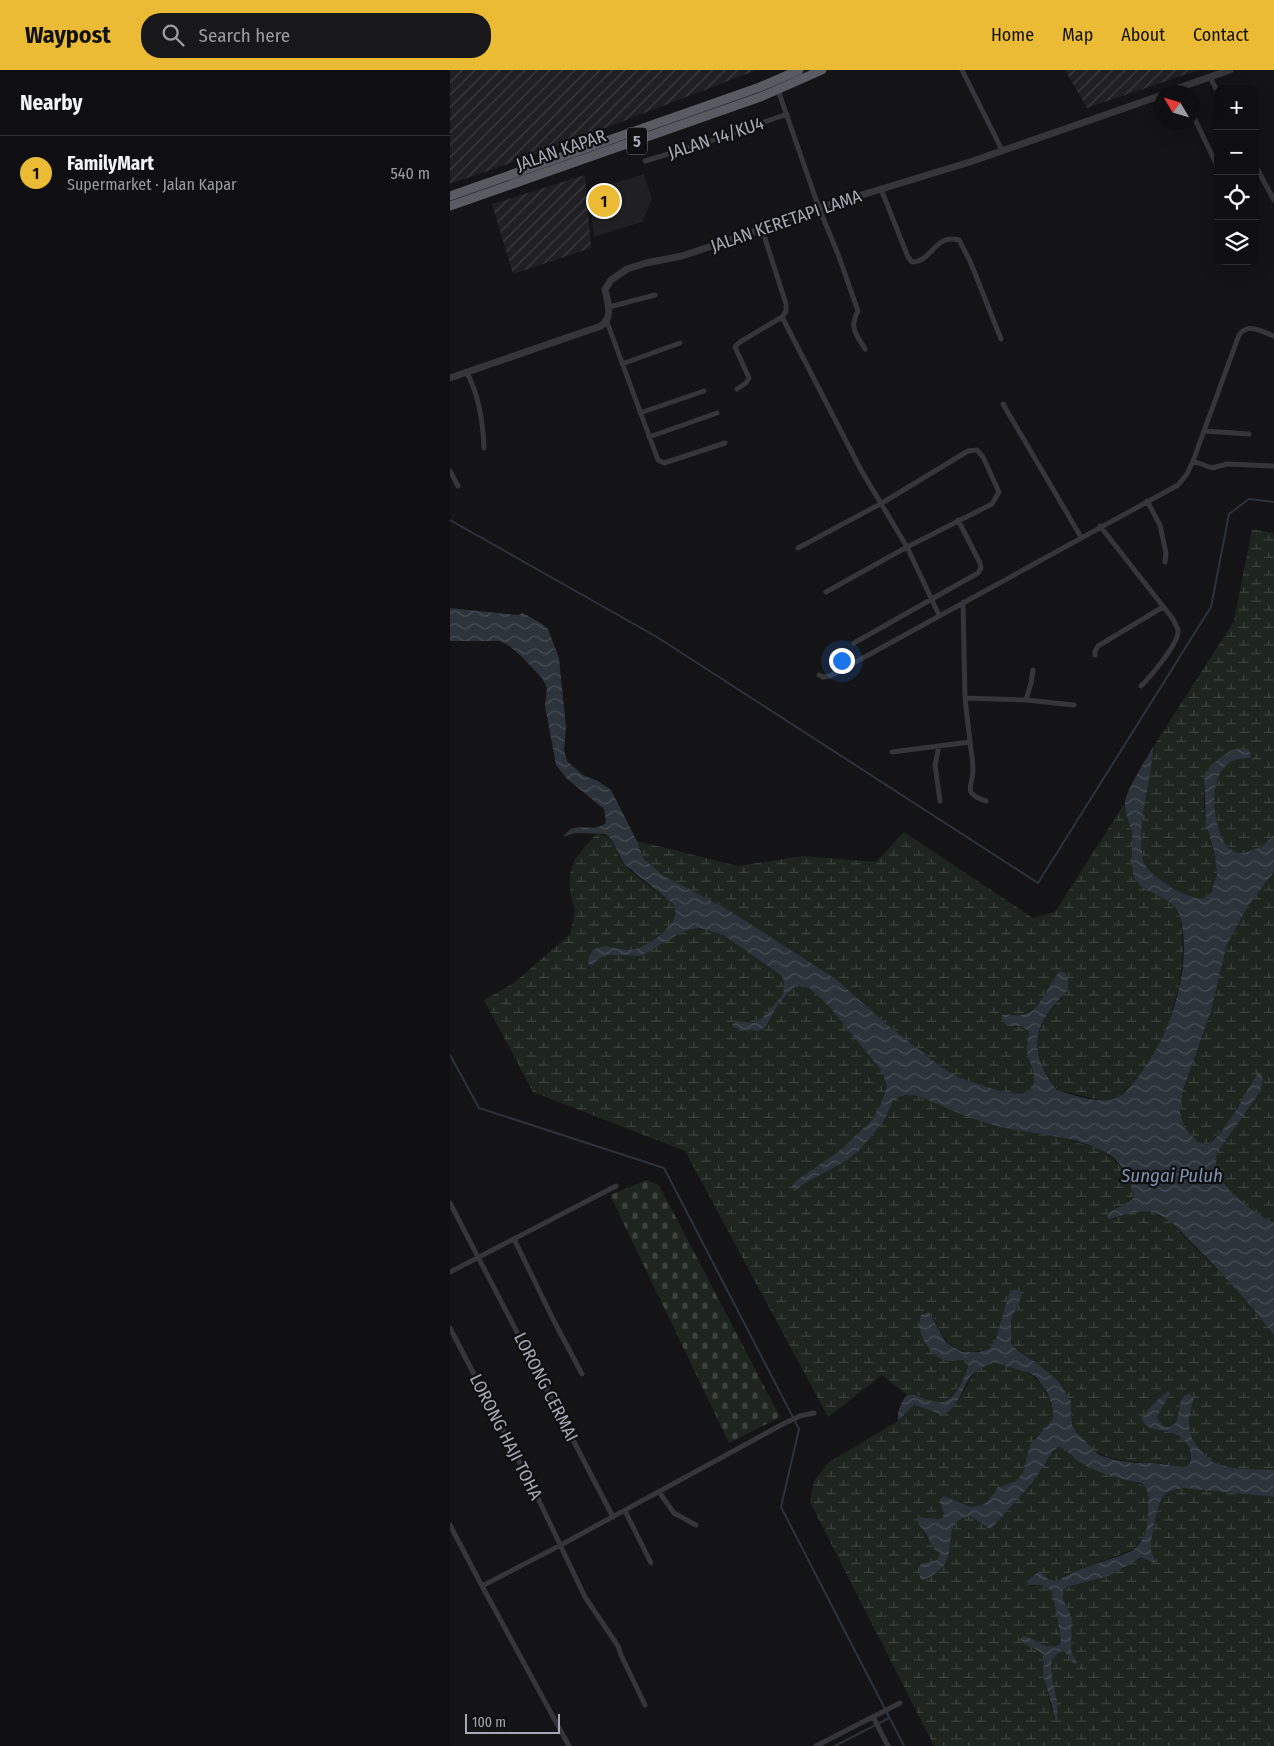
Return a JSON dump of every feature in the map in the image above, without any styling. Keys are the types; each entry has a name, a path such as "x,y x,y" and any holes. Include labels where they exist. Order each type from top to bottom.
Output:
{"highway":[{"name":"JALAN KAPAR","path":"450,196 760,87 799,70"},
{"name":"JALAN KAPAR","path":"450,206 778,90 822,70"}],"street":[{"path":"962,70 1002,150"},
{"path":"1192,85 1230,70"},
{"path":"1210,77 1214,85"},
{"path":"778,90 819,208 855,302 858,311 854,319 853,328 865,349"},
{"name":"JALAN KERETAPI LAMA","path":"606,322 609,307 605,289 619,274 627,270 646,263 682,256 819,208 970,162 1154,98"},
{"name":"JALAN 14/KU4","path":"645,161 787,114"},
{"path":"1199,128 1214,160"},
{"path":"1259,172 1274,200"},
{"path":"881,190 908,257 912,262 923,259 937,245 948,238 959,240 978,280 1001,339"},
{"path":"737,389 746,383 749,378 735,347 740,342 782,317 786,311 786,304 762,229"},
{"path":"609,307 655,295"},
{"path":"782,317 861,470 907,547 939,615"},
{"path":"450,378 601,326 606,322 658,460 664,463 725,442"},
{"path":"819,675 823,677 830,676 1100,526 1178,485 1187,474 1193,461 1239,334 1245,329 1253,328 1274,336"},
{"path":"622,364 680,343"},
{"path":"467,373 475,388 484,437 484,448"},
{"path":"640,413 704,391"},
{"path":"1003,404 1081,537"},
{"path":"649,437 716,413"},
{"path":"1204,431 1249,434"},
{"path":"798,548 882,503 968,451 977,450 983,457 999,492 992,504 907,547 826,592"},
{"path":"1193,461 1212,468 1227,464 1274,466"},
{"path":"450,471 458,486"},
{"path":"1147,501 1160,525 1166,553 1165,562"},
{"path":"854,643 978,573 981,568 980,563 958,520"},
{"path":"1100,526 1136,570 1176,624 1178,630 1177,637 1158,667 1141,686"},
{"path":"963,602 966,698 973,772 969,785 972,793 986,801"},
{"path":"1095,655 1098,646 1163,607"},
{"path":"1026,700 1033,670"},
{"path":"966,698 1074,704"},
{"path":"892,752 970,742"},
{"path":"939,746 935,765 940,800"},
{"path":"450,1272 616,1186"},
{"name":"LORONG CERMAI","path":"450,1203 613,1517"},
{"path":"514,1239 582,1374"},
{"name":"LORONG HAJI TOHA","path":"450,1328 535,1492 559,1546 585,1597 618,1646 645,1705"},
{"path":"482,1586 625,1511 783,1424 800,1416 814,1413"},
{"path":"659,1492 674,1513 696,1525"},
{"path":"625,1511 651,1563"},
{"path":"450,1525 569,1746"},
{"path":"816,1746 875,1719 879,1714 900,1703"},
{"path":"875,1719 888,1746"}],"shaded area":[{"path":"450,70 757,70 545,151 450,184"},
{"path":"1065,70 1199,70 1154,85 1087,108"},
{"path":"644,174 652,199 642,222 594,237 589,191"},
{"path":"585,175 591,248 513,274 492,204"}],"green space":[{"path":"1252,529 1274,533 1274,835 1266,843 1242,853 1236,853 1222,839 1214,808 1214,796 1219,774 1225,766 1234,760 1250,758 1251,755 1251,753 1243,750 1236,749 1230,751 1218,761 1204,779 1206,822 1217,872 1211,890 1203,899 1173,889 1147,868 1142,856 1143,811 1153,747 1234,621"},
{"path":"1124,804 1132,834 1132,861 1147,891 1169,900 1175,906 1181,919 1183,951 1179,987 1168,1024 1152,1058 1133,1083 1117,1098 1104,1101 1058,1090 1043,1066 1038,1042 1044,1020 1062,998 1057,975 1042,1000 1031,1010 1019,1016 1013,1027 1021,1026 1029,1030 1027,1053 1034,1077 1031,1090 1021,1094 1000,1091 960,1078 941,1067 884,1022 836,979 727,909 664,876 643,858 637,841 738,866 803,856 876,862 904,832 1033,918 1055,912"},
{"path":"596,834 611,840 627,868 672,903 676,910 675,917 669,927 646,945 635,950 613,948 591,952 588,961 609,955 641,956 686,930 700,928 723,935 782,976 784,983 783,994 762,1018 753,1023 743,1022 742,1030 759,1031 766,1028 776,1008 788,993 801,985 809,988 828,1005 881,1070 887,1085 881,1103 872,1120 839,1151 797,1180 792,1185 797,1190 802,1185 846,1161 858,1152 884,1121 893,1101 907,1095 918,1096 1097,1148 1122,1168 1129,1180 1134,1197 1127,1205 1116,1207 1106,1216 1118,1217 1129,1212 1142,1212 1153,1213 1167,1219 1228,1280 1274,1335 1274,1470 1243,1469 1220,1465 1204,1456 1196,1446 1188,1425 1194,1398 1181,1400 1174,1425 1165,1427 1159,1423 1157,1417 1170,1396 1163,1395 1141,1419 1152,1428 1174,1434 1184,1441 1191,1454 1189,1465 1186,1467 1119,1460 1100,1454 1092,1449 1074,1429 1072,1407 1066,1395 1039,1365 1011,1343 1011,1318 1018,1306 1010,1291 1000,1328 990,1348 978,1351 961,1351 948,1343 933,1318 920,1320 921,1336 949,1360 964,1360 967,1363 967,1370 963,1380 949,1397 937,1402 914,1394 907,1395 882,1375 828,1417 685,1151 533,1092 484,1000 514,983 570,934 575,911 570,892 570,874 575,859"},
{"path":"1274,872 1274,1222 1259,1215 1236,1196 1223,1183 1216,1168 1217,1153 1260,1092 1263,1080 1240,1102 1229,1122 1208,1145 1198,1142 1184,1127 1180,1112 1183,1090 1211,1011 1227,944 1248,906"},
{"path":"647,1180 659,1185 780,1417 729,1443 610,1195"},
{"path":"994,1362 1021,1370 1041,1384 1050,1401 1053,1413 1052,1420 1035,1438 1025,1470 1020,1478 997,1488 988,1501 980,1506 966,1506 944,1496 941,1498 945,1514 943,1517 940,1519 923,1517 919,1526 933,1548 940,1554 936,1561 924,1562 924,1580 936,1574 945,1564 950,1549 951,1535 956,1523 970,1516 988,1529 992,1528 1033,1482 1053,1451 1060,1447 1067,1449 1071,1456 1145,1486 1148,1491 1149,1518 1142,1539 1132,1550 1067,1574 1057,1581 1048,1579 1037,1571 1029,1579 1030,1586 1042,1585 1051,1591 1061,1641 1059,1645 1051,1648 1022,1636 1020,1637 1021,1642 1036,1648 1044,1656 1043,1675 1052,1711 1058,1714 1052,1683 1052,1660 1059,1651 1063,1651 1073,1663 1076,1660 1071,1650 1072,1618 1063,1599 1063,1592 1067,1587 1109,1576 1137,1558 1141,1557 1155,1561 1151,1549 1153,1530 1162,1499 1168,1492 1183,1488 1274,1497 1274,1746 934,1746 810,1502 814,1481 829,1462 898,1421 914,1405 943,1415 957,1403 975,1371"}],"water":[{"name":"Sungai Puluh","path":"450,608 518,615 523,613 548,629 559,658 566,727 564,750 567,761 583,775 598,781 611,790 637,841 643,858 664,876 727,909 836,979 884,1022 941,1067 960,1078 1000,1091 1021,1094 1031,1090 1034,1077 1027,1053 1029,1031 1021,1026 1007,1026 1002,1020 1002,1015 1022,1015 1029,1012 1039,1003 1060,971 1065,973 1068,978 1068,989 1050,1010 1042,1023 1037,1043 1041,1062 1050,1081 1057,1090 1095,1100 1116,1098 1130,1088 1151,1058 1169,1021 1181,980 1184,939 1181,920 1174,905 1143,887 1135,878 1132,866 1132,834 1125,804 1128,792 1153,747 1143,811 1141,837 1143,861 1152,874 1169,886 1193,897 1203,899 1211,892 1217,875 1215,855 1206,824 1204,779 1210,766 1232,750 1243,748 1251,753 1250,758 1238,759 1226,765 1220,774 1214,796 1216,820 1224,842 1236,853 1247,852 1257,848 1274,835 1274,872 1248,906 1227,944 1211,1011 1183,1090 1180,1112 1184,1127 1198,1142 1208,1145 1229,1121 1257,1074 1261,1074 1263,1080 1260,1092 1217,1153 1216,1165 1223,1183 1236,1196 1259,1215 1274,1222 1274,1335 1223,1275 1169,1221 1159,1215 1148,1212 1131,1213 1109,1219 1107,1217 1112,1210 1131,1201 1134,1197 1133,1192 1127,1176 1119,1163 1102,1151 1087,1144 990,1124 918,1096 906,1095 893,1101 884,1121 858,1152 794,1191 792,1185 797,1180 839,1151 872,1120 887,1086 881,1070 828,1005 809,988 795,987 788,993 776,1008 766,1027 759,1031 742,1030 733,1027 732,1025 737,1021 753,1023 762,1018 783,994 784,983 782,976 723,935 700,928 686,930 641,956 609,955 598,959 593,965 588,964 590,954 597,948 606,947 631,950 648,944 668,928 675,916 674,907 672,903 624,864 611,839 605,834 576,833 562,837 571,829 579,827 593,828 606,823 604,809 566,778 556,765 545,706 547,688 542,678 521,656 500,641 450,641"},
{"path":"1019,1290 1022,1294 1011,1318 1011,1343 1018,1351 1037,1363 1058,1381 1071,1401 1072,1424 1075,1431 1099,1455 1135,1463 1186,1467 1189,1465 1191,1454 1187,1444 1179,1436 1167,1431 1149,1428 1141,1419 1169,1391 1170,1396 1157,1417 1160,1423 1169,1427 1176,1423 1181,1400 1185,1395 1189,1394 1194,1398 1189,1421 1191,1435 1198,1448 1207,1457 1219,1465 1243,1469 1274,1470 1274,1497 1183,1488 1168,1492 1162,1499 1153,1530 1151,1549 1154,1563 1141,1557 1109,1576 1067,1587 1063,1591 1063,1599 1072,1618 1071,1650 1077,1663 1073,1663 1063,1651 1059,1652 1052,1660 1051,1667 1058,1710 1055,1717 1043,1675 1044,1656 1020,1640 1022,1636 1049,1646 1059,1645 1061,1641 1057,1614 1051,1591 1042,1585 1028,1585 1029,1579 1039,1571 1048,1579 1057,1581 1081,1569 1124,1555 1133,1550 1144,1536 1147,1525 1148,1497 1146,1488 1141,1483 1110,1476 1088,1467 1059,1447 1053,1451 1033,1482 992,1528 989,1529 970,1516 956,1523 951,1535 950,1549 945,1564 936,1574 923,1580 920,1578 920,1565 937,1560 940,1554 919,1525 918,1517 940,1519 943,1517 944,1514 940,1502 944,1496 970,1507 980,1506 987,1502 998,1487 1016,1481 1023,1473 1030,1445 1052,1420 1052,1405 1047,1392 1036,1377 994,1362 971,1375 955,1404 943,1415 914,1405 898,1421 900,1407 907,1395 916,1395 937,1402 946,1400 959,1388 968,1366 964,1360 944,1360 928,1347 921,1335 921,1315 929,1312 945,1341 951,1346 962,1352 979,1352 990,1348 996,1338 1010,1291"}],"waterway":[{"path":"450,520 657,637 1038,883 1211,607 1229,514 1249,499 1274,502"},
{"path":"450,1055 479,1108 664,1168 799,1429 781,1507 904,1746"},
{"path":"835,1746 889,1718"}],"place":[{"name":"FamilyMart","path":"604,201"}]}
